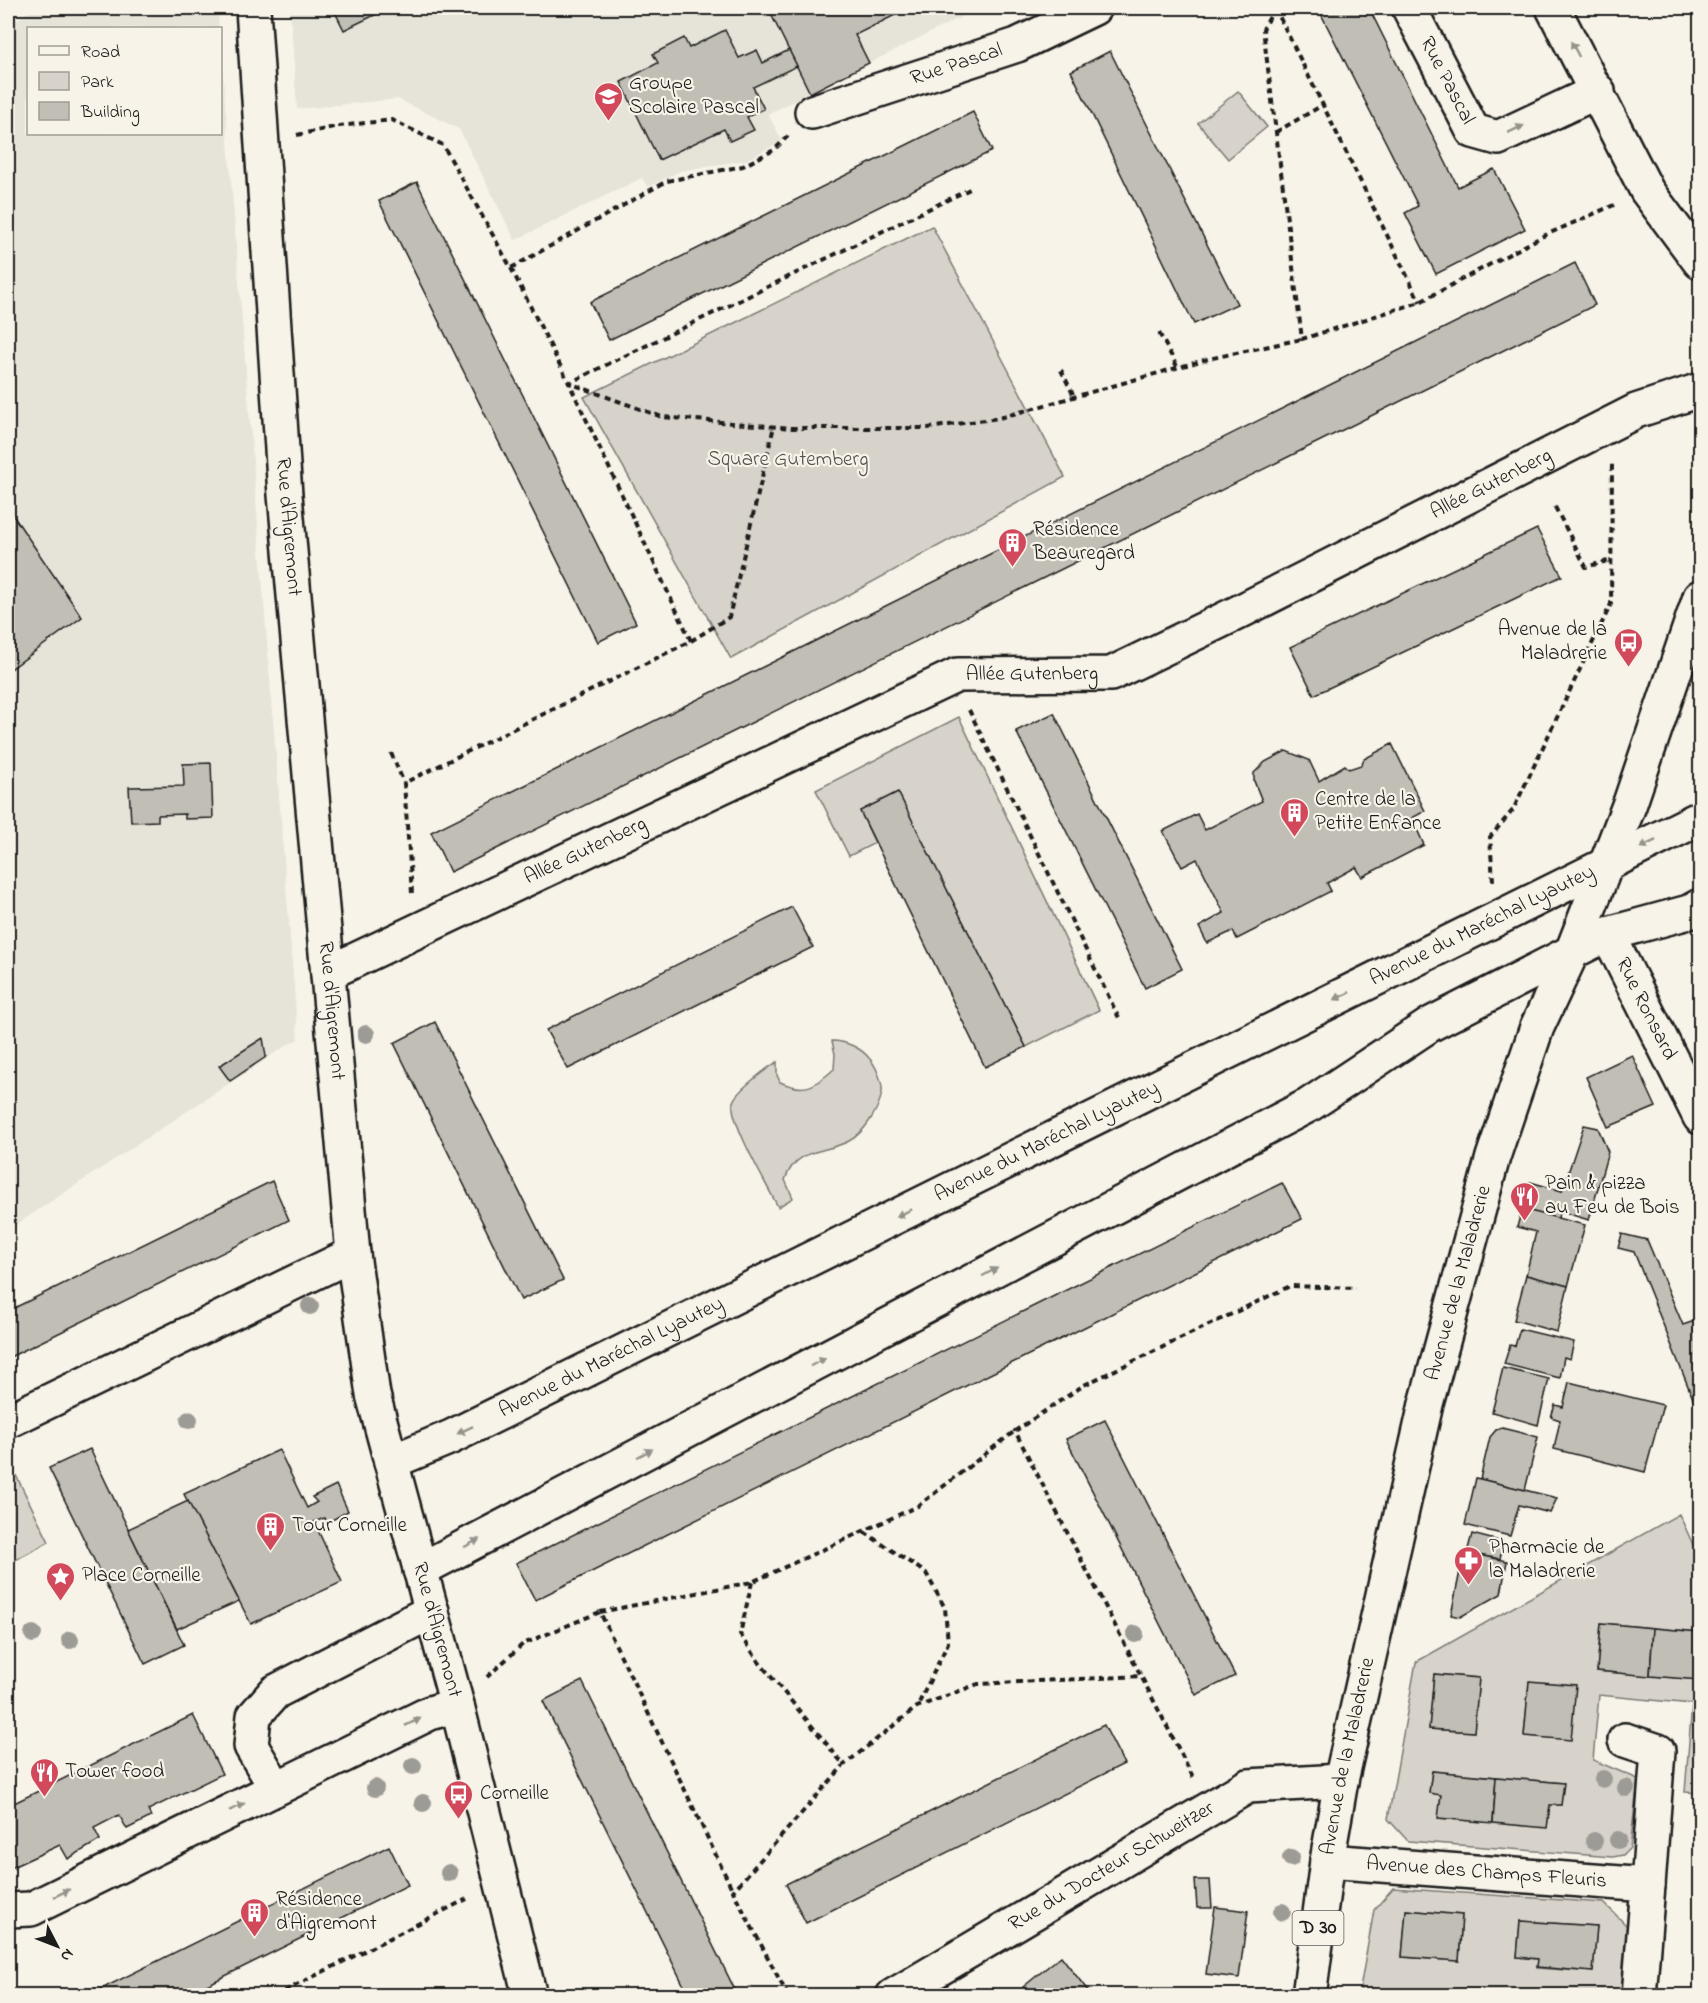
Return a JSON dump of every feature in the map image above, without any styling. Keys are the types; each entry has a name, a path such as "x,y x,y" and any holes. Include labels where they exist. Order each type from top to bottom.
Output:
{"street":[{"name":"Rue d'Aigremont","path":"253,8 285,495 353,1254 373,1395 457,1705 530,1995"},
{"name":"Rue Pascal","path":"812,112 1017,45 1094,8"},
{"name":"Rue Pascal","path":"1409,8 1473,131 1498,138 1598,91"},
{"path":"1553,8 1598,91 1647,191 1701,262"},
{"name":"Allée Gutenberg","path":"328,973 957,675 1111,674 1248,608 1636,411 1701,390"},
{"name":"Avenue de la Maladrerie","path":"1309,1995 1327,1861 1341,1781 1426,1404 1493,1157 1537,1027 1572,952 1630,803 1701,597"},
{"name":"Avenue du Maréchal Lyautey","path":"391,1462 462,1432 1701,818"},
{"path":"420,1570 1309,1105 1431,1024 1608,934 1689,912 1701,906"},
{"name":"Rue Ronsard","path":"1608,934 1701,1117"},
{"path":"8,1421 353,1254"},
{"path":"276,1788 251,1746 254,1716 275,1692 432,1611"},
{"path":"8,1910 31,1909 430,1713 457,1705"},
{"path":"1625,1740 1658,1751 1639,1995"},
{"name":"Rue du Docteur Schweitzer","path":"893,1995 1248,1786 1341,1781"},
{"name":"Avenue des Champs Fleuris","path":"1327,1861 1648,1885"}],"path":[{"path":"1275,8 1420,302"},
{"path":"1275,8 1263,29 1302,339"},
{"path":"1276,132 1323,105"},
{"path":"511,268 667,181 743,166 774,150 812,112"},
{"path":"261,143 339,126 392,120 443,145 511,268 569,383 691,640"},
{"path":"569,383 972,188"},
{"path":"569,383 662,417 792,428 928,428 999,418 1178,368 1302,339 1420,302 1541,237 1647,191"},
{"path":"1159,333 1178,368"},
{"path":"1061,370 1074,396"},
{"path":"404,783 691,640 729,617 774,426"},
{"path":"1493,882 1490,837 1513,810 1611,604 1612,458 1601,428"},
{"path":"1555,507 1586,567 1611,560"},
{"path":"969,710 1119,1017"},
{"path":"391,753 404,783 415,931"},
{"path":"457,1705 523,1644 600,1612 752,1582 918,1506 1015,1431 1084,1385 1290,1286 1356,1288"},
{"path":"1015,1431 1209,1809"},
{"path":"863,1532 926,1573 945,1608 948,1643 917,1707"},
{"path":"752,1582 740,1634 759,1662 844,1765"},
{"path":"600,1612 733,1891 788,1995"},
{"path":"733,1891 844,1765 917,1707 978,1684 1141,1676"},
{"path":"275,1995 502,1882"}],"shaded area":[{"path":"34,8 217,8 219,27 27,27 27,135 222,135 222,64 298,1039 8,1230 8,26"},
{"name":"Groupe Scolaire Pascal","path":"290,8 979,8 768,114 782,141 746,160 680,171 648,187 642,178 515,240 459,129 398,99 297,109"}],"green space":[{"path":"1238,91 1267,127 1228,159 1198,123"},
{"name":"Square Gutemberg","path":"932,226 1065,477 731,659 584,397"},
{"path":"959,717 1099,1010 1026,1047 898,792 860,811 875,843 849,856 816,790"},
{"path":"832,1041 853,1046 872,1061 881,1084 882,1092 878,1106 870,1120 855,1137 840,1145 812,1153 796,1162 785,1180 793,1198 778,1207 737,1124 733,1102 745,1086 777,1062 777,1075 780,1082 796,1087 815,1084 834,1069 835,1054"},
{"path":"8,1459 49,1542 8,1564"},
{"path":"1679,1514 1700,1560 1700,1632 1601,1623 1597,1671 1700,1680 1700,1793 1685,1792 1692,1704 1599,1695 1593,1760 1638,1779 1630,1848 1623,1855 1613,1857 1408,1841 1388,1819 1416,1662","holes":["1434,1674 1479,1678 1474,1732 1429,1729","1529,1682 1575,1685 1524,1736","1432,1771 1563,1783 1561,1805 1550,1805 1547,1827 1439,1818 1441,1795 1429,1793"]},
{"path":"1393,1888 1604,1903 1628,1927 1622,1995 1360,1996 1374,1910","holes":["1406,1910 1462,1915 1459,1961 1402,1957","1520,1921 1597,1926 1593,1972 1537,1968 1538,1959 1517,1957"]}],"building":[{"path":"333,8 389,8 344,30"},
{"path":"768,8 909,8 855,35 869,63 810,93"},
{"path":"1318,8 1369,8 1458,187 1494,169 1525,229 1436,274 1405,213 1418,206"},
{"path":"725,30 739,58 757,50 763,63 789,50 797,66 753,87 764,109 747,117 754,130 730,141 724,129 659,160 621,82 658,63 653,54 684,38 689,48"},
{"path":"1110,51 1237,304 1194,324 1071,71"},
{"path":"973,112 992,151 609,340 590,302"},
{"path":"417,182 636,623 598,642 379,201"},
{"name":"Résidence Beauregard","path":"1575,263 1595,305 450,872 431,832"},
{"path":"8,508 82,617 8,671"},
{"path":"1537,529 1562,576 1314,695 1290,647"},
{"path":"1054,713 1182,969 1145,988 1016,731"},
{"name":"Centre de la Petite Enfance","path":"1392,744 1425,811 1412,818 1424,845 1362,877 1356,867 1327,883 1331,891 1237,939 1233,931 1207,943 1199,927 1224,913 1197,859 1182,867 1163,831 1197,814 1205,830 1262,801 1254,781 1254,773 1265,762 1286,751 1309,760 1319,781 1345,765 1349,769 1361,765 1364,759"},
{"path":"211,763 213,818 185,819 185,814 158,815 158,821 131,822 129,787 184,786 183,764"},
{"path":"898,792 1026,1047 985,1067 860,811"},
{"path":"792,907 813,947 568,1069 546,1030"},
{"path":"435,1022 563,1280 521,1300 394,1043"},
{"path":"263,1038 266,1057 230,1081 219,1066"},
{"path":"1632,1055 1656,1107 1608,1127 1586,1077"},
{"path":"1584,1125 1598,1128 1608,1152 1589,1220 1559,1211 1558,1219 1522,1209 1530,1182 1562,1191"},
{"path":"272,1181 289,1220 8,1358 8,1311"},
{"path":"1282,1183 1302,1219 535,1600 516,1563"},
{"path":"1522,1209 1585,1225 1568,1286 1526,1275 1536,1232 1517,1227"},
{"path":"1622,1234 1647,1240 1683,1325 1700,1319 1700,1416 1634,1252 1618,1248"},
{"path":"1526,1275 1568,1286 1557,1332 1514,1320"},
{"path":"1520,1329 1574,1342 1570,1359 1564,1357 1560,1378 1504,1364 1510,1345 1515,1346"},
{"path":"1503,1368 1549,1379 1538,1425 1492,1412"},
{"path":"1569,1382 1663,1405 1645,1472 1554,1449 1560,1420 1551,1417 1555,1405 1563,1407"},
{"path":"1105,1420 1235,1676 1196,1695 1066,1439"},
{"path":"1502,1428 1538,1437 1525,1490 1480,1479 1490,1437 1496,1430"},
{"path":"90,1449 184,1645 145,1664 49,1468"},
{"name":"Tour Corneille","path":"279,1450 307,1508 317,1502 312,1497 336,1485 348,1511 327,1523 325,1518 314,1522 342,1582 251,1624 184,1494"},
{"path":"1476,1478 1557,1498 1550,1513 1519,1505 1510,1536 1465,1525"},
{"path":"188,1501 239,1601 177,1629 128,1529"},
{"path":"1472,1534 1503,1542 1500,1559 1467,1553"},
{"path":"1464,1552 1507,1561 1501,1594 1460,1617 1451,1615"},
{"path":"1601,1623 1653,1628 1650,1676 1597,1671"},
{"path":"1653,1628 1700,1632 1700,1680 1650,1676"},
{"path":"1434,1674 1479,1678 1474,1732 1429,1729"},
{"path":"582,1681 738,1996 689,1996 543,1701"},
{"path":"1529,1681 1576,1685 1571,1740 1524,1736"},
{"path":"193,1715 222,1774 148,1810 151,1817 127,1829 119,1815 94,1828 100,1840 68,1859 60,1845 8,1869 8,1806"},
{"path":"1104,1725 1124,1764 806,1923 786,1884"},
{"path":"1432,1771 1496,1777 1493,1823 1438,1818 1441,1795 1429,1793"},
{"path":"1496,1777 1564,1783 1561,1805 1550,1805 1547,1828 1493,1823"},
{"name":"Résidence d'Aigremont","path":"389,1846 408,1885 185,1996 104,1996 101,1989"},
{"path":"1195,1880 1210,1880 1212,1908 1197,1908"},
{"path":"1215,1907 1248,1911 1239,1978 1206,1974"},
{"path":"1406,1910 1462,1915 1459,1961 1402,1957"},
{"path":"1520,1921 1597,1926 1593,1972 1537,1967 1538,1959 1517,1957"},
{"path":"1061,1956 1092,1996 1030,1996 1023,1987"}],"place":[{"name":"Groupe Scolaire Pascal","path":"608,122"},
{"name":"Résidence Beauregard","path":"1012,568"},
{"name":"Avenue de la Maladrerie","path":"1628,668"},
{"name":"Centre de la Petite Enfance","path":"1294,838"},
{"name":"Pain & pizza au Feu de Bois","path":"1524,1222"},
{"name":"Tour Corneille","path":"271,1552"},
{"name":"Pharmacie de la Maladrerie","path":"1468,1586"},
{"name":"Place Corneille","path":"61,1602"},
{"name":"Tower food","path":"44,1798"},
{"name":"Corneille","path":"459,1820"},
{"name":"Résidence d'Aigremont","path":"255,1938"}]}
